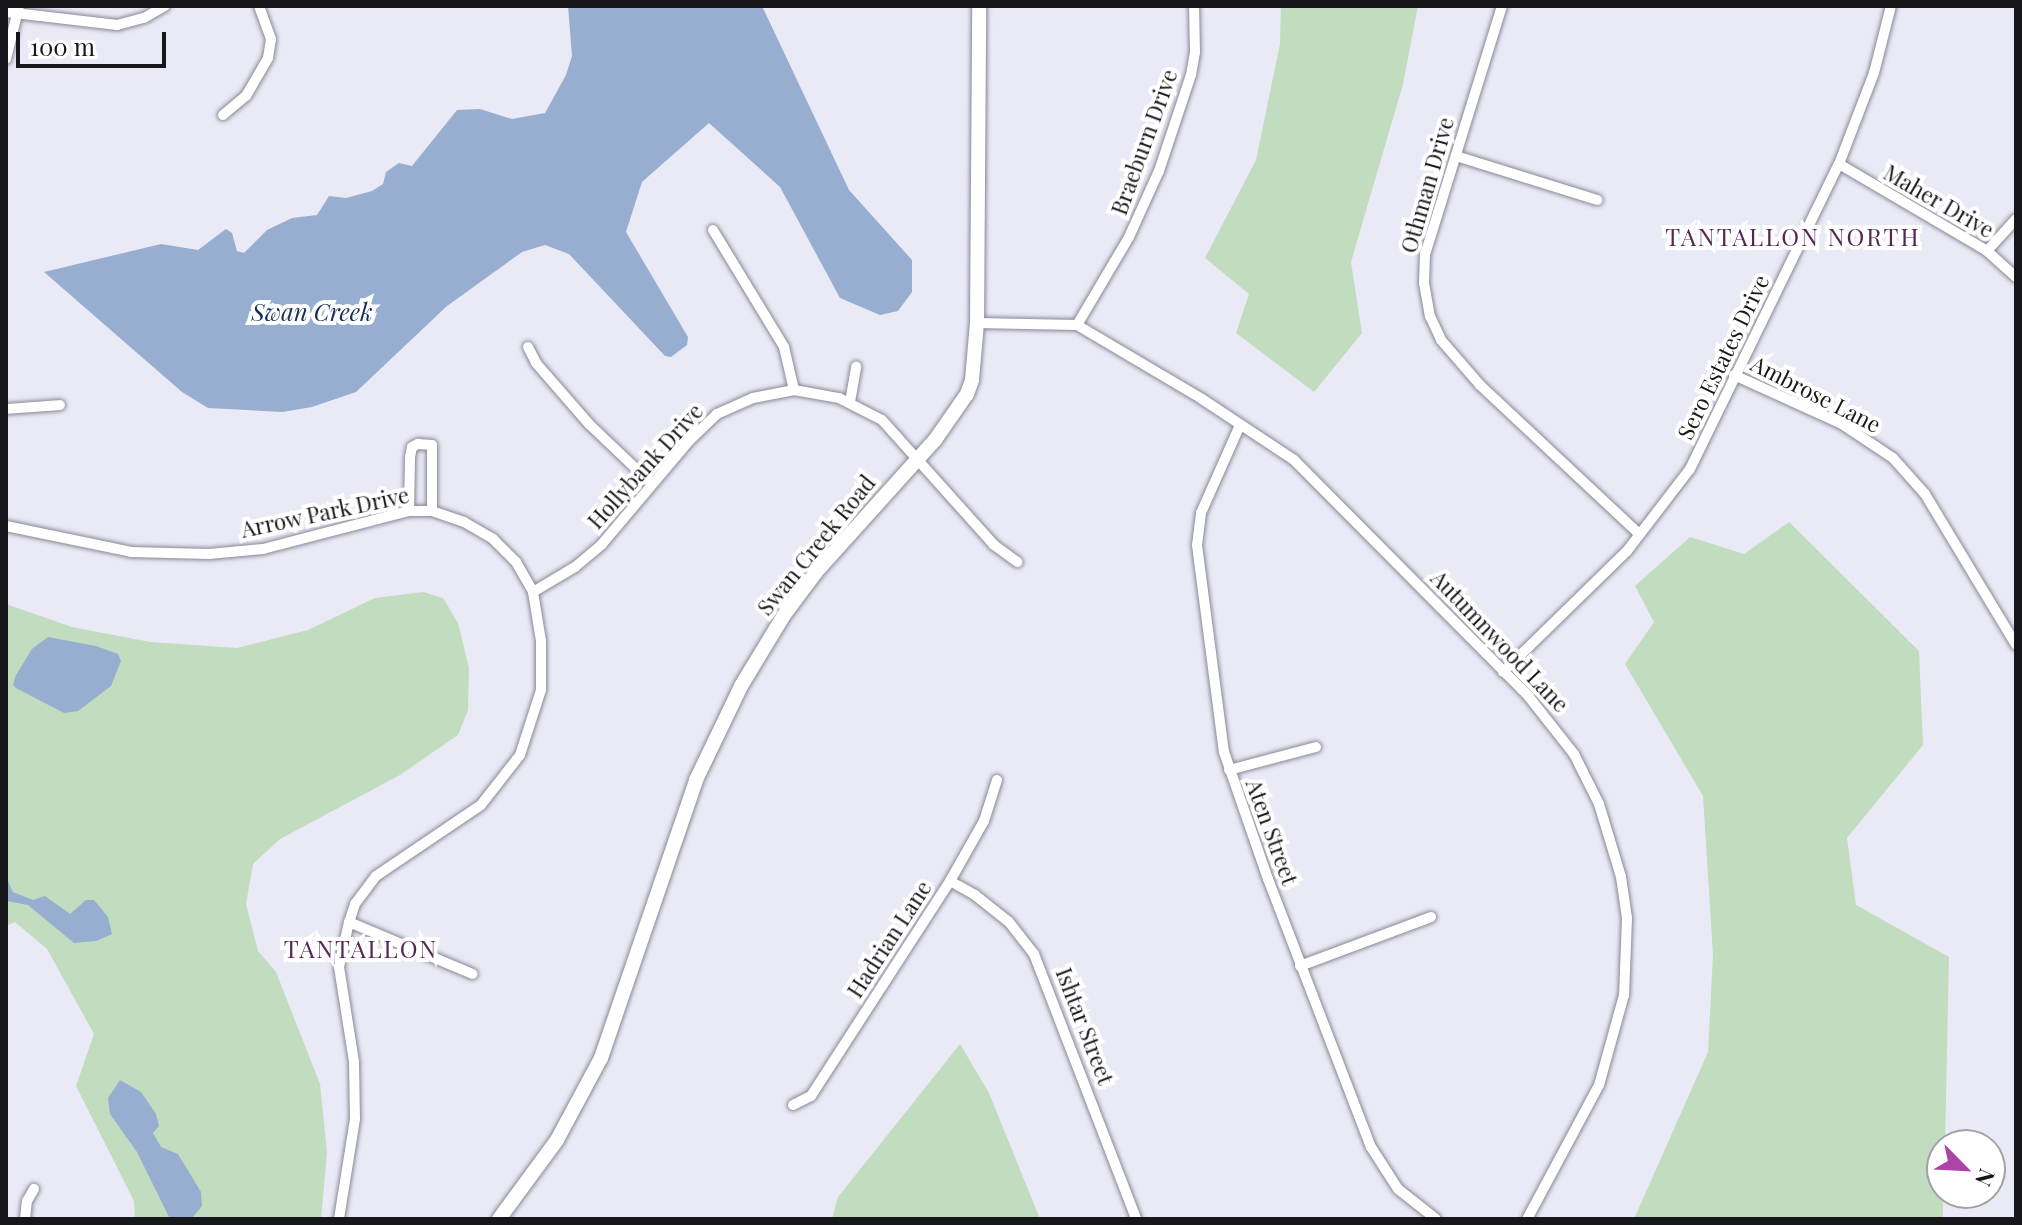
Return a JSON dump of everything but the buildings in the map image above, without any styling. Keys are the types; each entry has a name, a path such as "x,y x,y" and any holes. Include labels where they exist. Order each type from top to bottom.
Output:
{"street":[{"path":"6,59 14,11 87,24 125,24 165,6"},
{"path":"223,115 246,96 268,58 271,39 259,6"},
{"name":"Swan Creek Road","path":"499,1219 557,1140 601,1058 696,780 741,686 784,615 816,572 946,427 967,394 972,380 977,323 979,6"},
{"name":"Braeburn Drive","path":"1077,325 1129,237 1159,171 1191,75 1195,52 1194,6"},
{"name":"Othman Drive","path":"1502,6 1424,265 1427,304 1437,333 1480,385 1639,534"},
{"name":"Sero Estates Drive","path":"1503,672 1616,562 1690,469 1839,164 1871,84 1891,6"},
{"path":"1456,156 1597,200"},
{"name":"Maher Drive","path":"1839,164 1987,251 2016,277"},
{"path":"1987,251 2016,219"},
{"path":"713,230 784,347 794,390"},
{"path":"977,323 1077,325"},
{"name":"Autumnwood Lane","path":"1077,325 1240,425 1302,467 1544,713 1584,770 1611,839 1627,918 1624,995 1609,1058 1580,1125 1527,1219"},
{"path":"528,347 536,363 589,424 652,484"},
{"path":"850,402 856,367"},
{"name":"Ambrose Lane","path":"1734,375 1842,424 1893,458 1925,494 2016,645"},
{"name":"Hollybank Drive","path":"533,592 575,567 602,544 717,414 753,398 794,390 816,391 850,402 882,420 919,457 994,545 1017,562"},
{"path":"6,409 60,405"},
{"name":"Aten Street","path":"1240,425 1201,513 1197,545 1213,684 1229,770 1342,1078 1381,1165 1398,1189 1436,1219"},
{"path":"409,511 410,457 412,447 418,444 432,445 432,511"},
{"name":"Arrow Park Drive","path":"6,526 131,552 209,554 263,549 409,511 432,511 464,522 493,539 516,562 533,592 541,641 541,690 520,755 481,805 376,876 355,904 349,922 339,967 354,1062 355,1119 339,1219"},
{"path":"1229,770 1316,747"},
{"name":"Hadrian Lane","path":"793,1105 811,1096 950,881 988,814 997,780"},
{"name":"Ishtar Street","path":"950,881 986,903 1018,932 1034,954 1136,1219"},
{"path":"1300,966 1431,917"},
{"path":"349,922 473,974"},
{"path":"25,1219 27,1201 34,1189"}],"green space":[{"path":"1281,6 1418,6 1403,84 1351,262 1362,333 1314,392 1236,333 1249,294 1205,258 1256,160 1280,44"},
{"path":"1789,522 1919,651 1923,745 1847,838 1856,905 1949,957 1945,1129 1926,1129 1926,1209 1943,1209 1943,1219 1634,1219 1708,1052 1713,955 1703,796 1625,664 1654,622 1635,586 1690,537 1744,554"},
{"path":"423,592 443,598 458,623 469,668 468,710 458,735 400,775 280,839 253,864 246,904 258,951 276,972 320,1084 327,1152 321,1219 135,1219 134,1201 76,1086 94,1034 47,949 15,922 6,926 6,604 72,627 150,642 237,648 308,630 375,598"},
{"path":"960,1044 989,1093 1040,1219 832,1219 838,1197"}],"water":[{"name":"Swan Creek","path":"568,6 762,6 849,190 912,260 912,292 898,311 880,315 840,298 780,187 709,123 642,182 626,232 688,337 687,345 671,357 665,356 569,254 545,245 522,252 447,306 356,392 312,407 282,412 208,408 182,392 44,272 161,244 198,250 226,229 232,233 237,251 244,253 267,230 292,218 317,215 329,196 346,198 372,191 383,184 386,172 399,163 412,166 457,110 480,109 512,119 545,113 566,75 572,56"},
{"path":"48,637 96,646 118,654 121,661 111,686 78,711 64,713 13,685 32,649"},
{"path":"6,877 13,892 33,900 45,896 70,914 86,900 94,900 108,917 112,934 96,941 74,943 28,905 6,901"},
{"path":"120,1080 141,1092 156,1114 159,1126 153,1133 161,1147 178,1154 201,1192 202,1206 191,1219 170,1219 137,1152 110,1114 108,1098"}],"district":[{"name":"TANTALLON NORTH","path":"1793,237"},
{"name":"TANTALLON","path":"361,949"}]}
